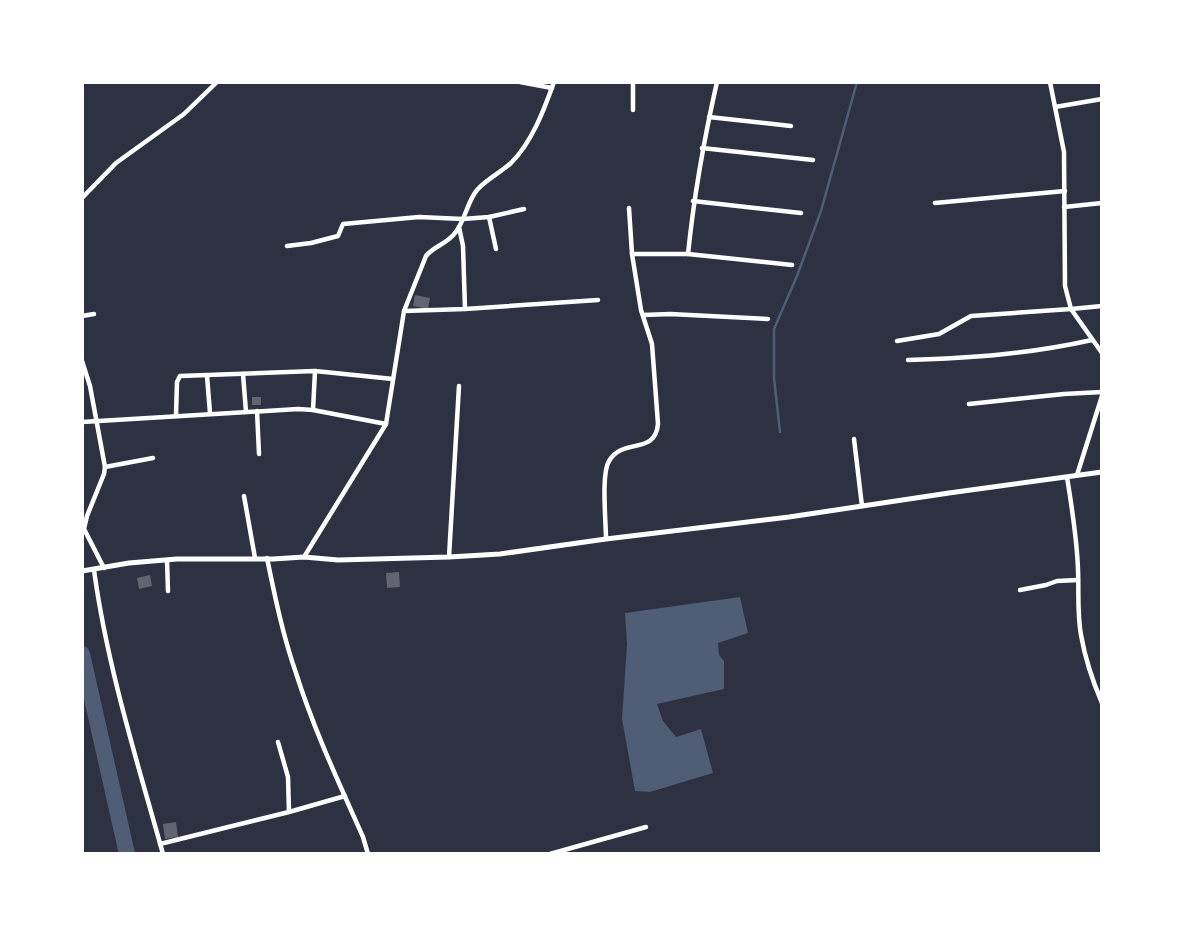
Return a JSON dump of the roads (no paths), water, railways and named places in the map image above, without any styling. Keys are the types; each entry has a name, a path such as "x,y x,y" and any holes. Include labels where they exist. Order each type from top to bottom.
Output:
{"street":[{"path":"82,198 116,163 184,114 217,82"},
{"path":"304,557 386,424 404,311 426,256 430,250 444,244 459,227 475,193 520,152 535,129 553,85 520,82"},
{"path":"633,82 633,110"},
{"path":"688,254 693,201 717,82"},
{"path":"1050,82 1064,152 1065,286 1071,309 1102,353"},
{"path":"1055,107 1102,99"},
{"path":"709,117 791,126"},
{"path":"702,148 813,160"},
{"path":"935,203 1065,191"},
{"path":"693,201 801,213"},
{"path":"1064,207 1102,203"},
{"path":"606,539 605,481 608,461 627,447 648,443 657,432 652,344 643,315 632,254 629,208"},
{"path":"287,246 338,236 343,224 419,217 489,217 524,209"},
{"path":"489,217 496,249"},
{"path":"459,227 463,247 465,309"},
{"path":"632,254 688,254 792,265"},
{"path":"404,311 598,300"},
{"path":"897,341 939,334 971,316 1102,306"},
{"path":"82,316 94,314"},
{"path":"643,315 768,318"},
{"path":"908,360 999,356 1048,350 1092,340"},
{"path":"82,361 90,386 105,467 84,530 104,568"},
{"path":"176,415 180,376 315,372 393,379"},
{"path":"313,410 315,372"},
{"path":"243,374 246,412"},
{"path":"207,376 210,414"},
{"path":"449,557 459,386"},
{"path":"969,404 1064,394 1102,394 1077,475"},
{"path":"82,422 176,415 313,410 386,424"},
{"path":"257,411 259,454"},
{"path":"854,439 862,506"},
{"path":"105,467 153,458"},
{"path":"163,854 89,570 129,563 212,558 304,557 338,560 523,552 1102,472"},
{"path":"1067,477 1074,518 1081,636 1102,703"},
{"path":"244,496 254,558"},
{"path":"82,541 91,546"},
{"path":"267,558 295,673 368,854"},
{"path":"167,560 168,591"},
{"path":"1020,590 1046,586 1057,581 1078,580"},
{"path":"278,742 288,777 289,812"},
{"path":"160,844 345,796"},
{"path":"550,854 646,827"}],"water":[{"path":"740,597 748,633 718,643 719,655 724,661 724,689 657,704 663,721 676,737 701,729 713,773 650,792 635,791 622,719 627,644 625,613"}],"waterway":[{"path":"780,432 774,378 774,329 821,211 857,82"},
{"path":"82,654 127,854"}]}
